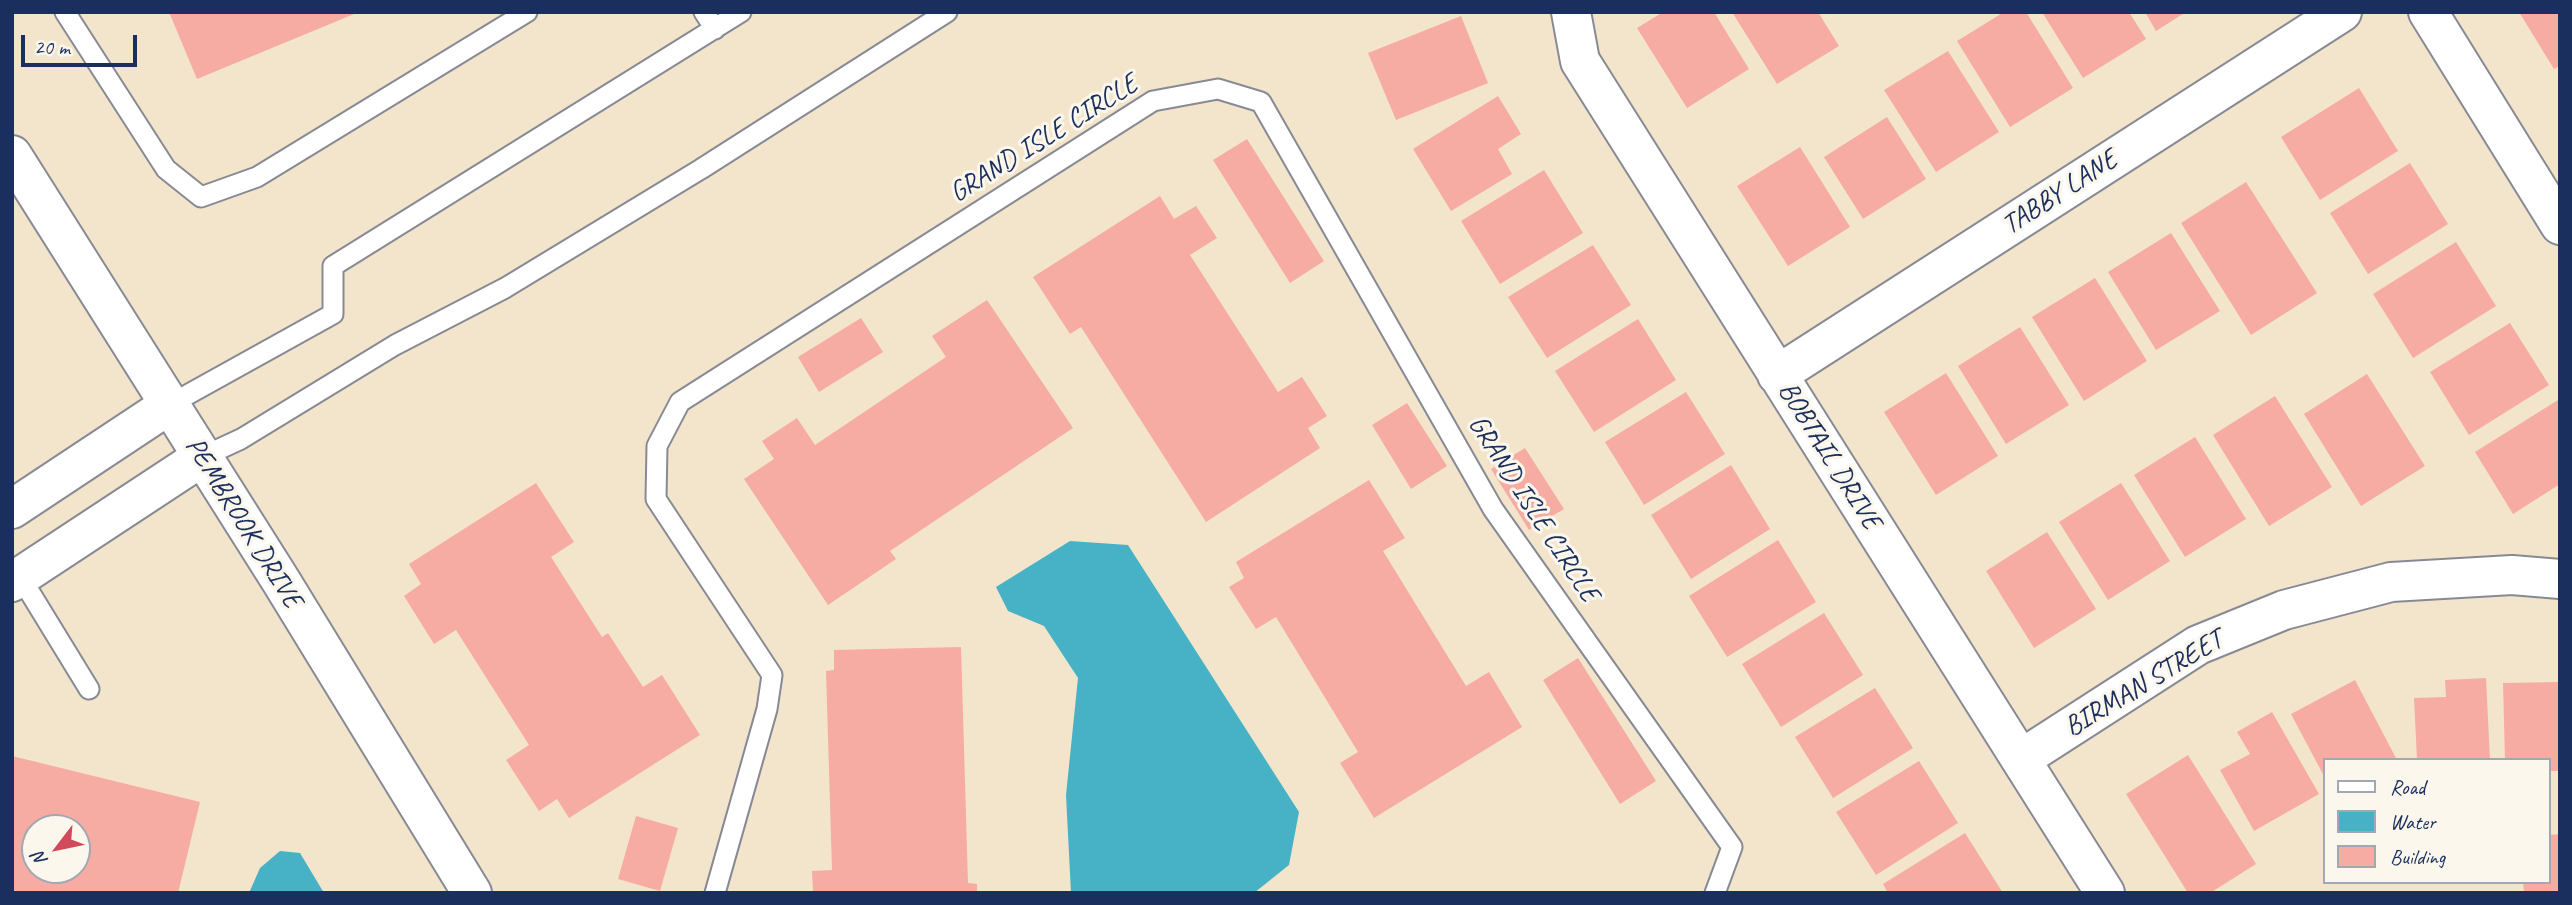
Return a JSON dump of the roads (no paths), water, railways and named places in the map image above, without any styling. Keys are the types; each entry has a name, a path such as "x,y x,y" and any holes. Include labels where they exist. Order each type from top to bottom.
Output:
{"street":[{"name":"BOBTAIL DRIVE","path":"1571,12 1580,61 2105,893"},
{"name":"TABBY LANE","path":"1777,374 2342,12"},
{"path":"2428,12 2560,225"},
{"name":"PEMBROOK DRIVE","path":"12,155 472,893"},
{"path":"12,509 169,405"},
{"path":"15,574 202,457"},
{"name":"BIRMAN STREET","path":"2021,759 2198,645 2284,610 2392,582 2512,575 2560,579"}],"lane":[{"path":"65,12 166,169 201,197 257,177 527,12"},
{"path":"169,405 333,314 333,266 710,20 741,12"},
{"path":"202,457 241,439 395,345 505,288 701,169 947,12"},
{"name":"GRAND ISLE CIRCLE","path":"715,893 767,709 772,675 656,499 657,446 680,402 1153,101 1219,89 1261,102 1493,509 1732,847 1714,893"},
{"path":"15,574 89,689"}],"water":[{"path":"1070,541 1128,545 1299,812 1289,865 1254,893 1071,893 1066,795 1078,678 1044,626 1008,611 996,587"},
{"path":"280,851 300,853 324,893 249,893 260,868"}]}
